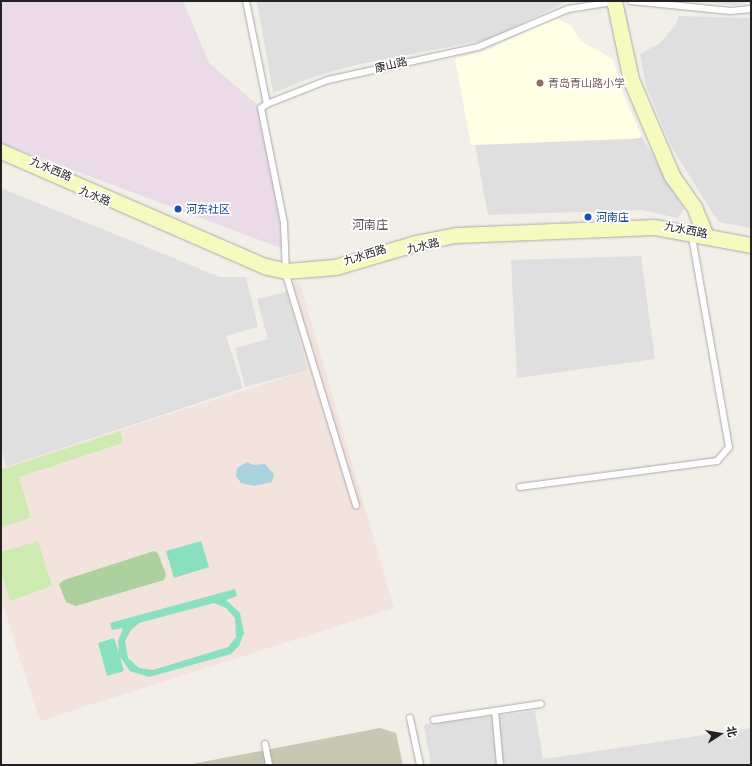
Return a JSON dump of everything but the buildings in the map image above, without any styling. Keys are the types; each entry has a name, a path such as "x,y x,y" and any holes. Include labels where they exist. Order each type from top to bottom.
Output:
{"main road":[{"path":"614,1 628,82 669,178 692,210 701,236"},
{"path":"614,1 635,79 676,175 698,207 711,238 751,249"},
{"name":"九水西路","path":"1,148 286,271 335,264 416,240 457,232 655,224 711,238 751,242"},
{"name":"九水路","path":"1,155 264,270 337,271 418,247 458,239 655,231 692,238 701,236"}],"street":[{"path":"246,1 266,104 261,108 284,223 286,271 356,506"},
{"name":"康山路","path":"266,104 328,80 478,47 568,9 614,1"},
{"path":"631,1 731,11 751,9"},
{"path":"520,487 717,461 729,447 692,238"},
{"path":"434,720 541,704"},
{"path":"495,711 500,765"},
{"path":"410,718 420,765"},
{"path":"265,744 269,765"}],"shaded area":[{"path":"1,1 183,1 209,63 260,107 273,176 283,249 1,143"},
{"path":"257,1 568,1 490,39 355,65 310,78 273,93"},
{"path":"691,1 751,1 736,5"},
{"path":"679,16 751,18 751,228 719,222 671,146 646,86 640,54 660,43 675,26"},
{"name":"青岛青山路小学","path":"558,19 572,27 581,41 613,59 624,97 641,135 640,138 471,145 455,59 488,50 550,20"},
{"path":"641,135 684,209 677,218 642,210 488,215 475,145 634,139"},
{"path":"1,188 220,277 246,277 258,327 226,336 243,388 6,467 1,447"},
{"path":"641,256 655,359 517,378 511,260"},
{"path":"284,281 300,283 394,608 40,721 1,599 1,468 308,370"},
{"path":"287,292 308,370 245,387 235,348 268,339 257,299"},
{"path":"535,711 543,759 751,728 751,765 431,765 424,727 425,724"},
{"path":"380,728 396,733 403,765 187,765"}],"green space":[{"path":"120,431 123,441 120,444 19,477 31,518 1,527 1,470"},
{"path":"38,541 52,586 10,601 1,572 1,552"},
{"path":"201,541 209,567 174,578 166,551"},
{"path":"154,551 158,553 166,575 164,580 76,606 66,602 59,584 64,580"},
{"path":"235,589 237,596 226,600 240,613 244,633 239,646 231,654 149,677 130,671 120,657 124,671 107,676 98,643 114,638 119,653 118,641 123,628 112,630 110,623","holes":["214,603 226,608 235,618 236,637 228,647 153,670 139,668 128,658 125,641 131,630 139,623"]}],"water":[{"path":"247,462 254,465 265,464 274,474 272,482 254,486 241,483 236,476 237,468"}],"place":[{"name":"青岛青山路小学","path":"540,83"},
{"name":"河东社区","path":"178,209"},
{"name":"河南庄","path":"588,217"}],"district":[{"name":"河南庄","path":"370,225"}]}
